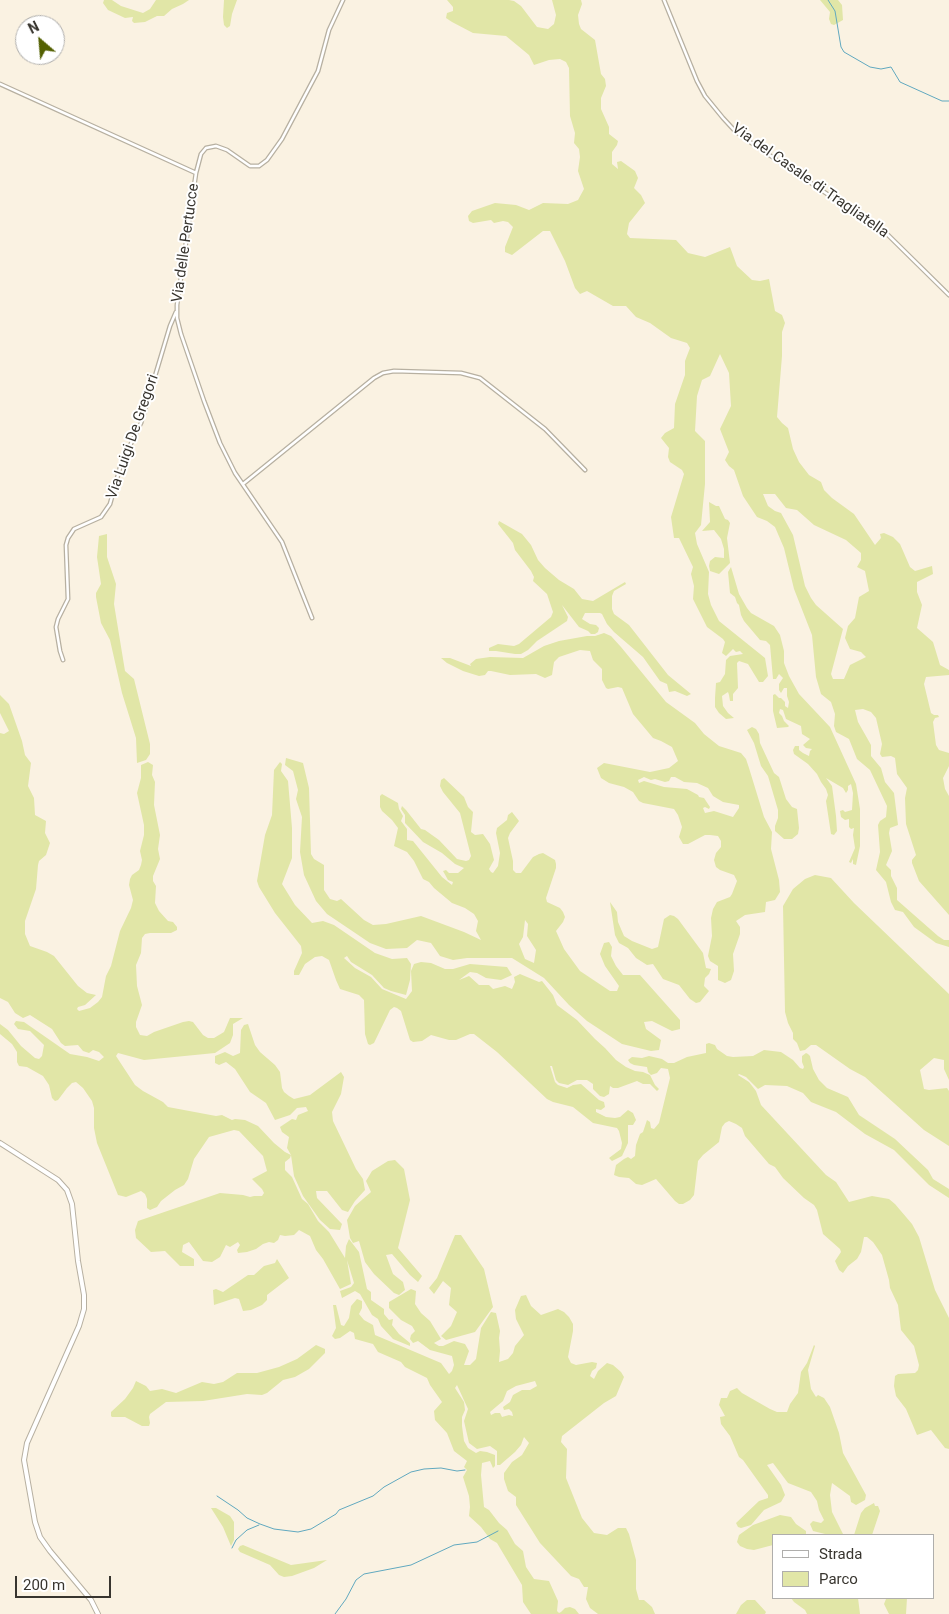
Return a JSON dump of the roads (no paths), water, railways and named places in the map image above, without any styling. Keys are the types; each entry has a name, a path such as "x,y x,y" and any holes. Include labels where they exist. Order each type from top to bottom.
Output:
{"street":[{"name":"Via delle Pertucce","path":"312,618 282,542 226,457 208,414 181,334 176,311 196,173 202,153 206,148 212,146 225,148 252,167 260,165 269,157 280,143 316,74 322,60 330,28 343,0"},
{"name":"Via del Casale di Tragliatella","path":"664,0 696,81 722,118 750,142 888,235 949,295"},
{"path":"0,84 196,173"},
{"name":"Via Luigi De Gregori","path":"63,660 56,627 68,599 66,547 68,538 74,529 102,516 110,504 121,464 141,423 176,311"},
{"path":"243,484 374,378 385,372 394,371 463,373 480,378 545,429 585,470"},
{"path":"0,1143 58,1180 68,1193 72,1207 84,1298 83,1313 79,1327 26,1443 24,1463 35,1522 40,1537 91,1600 98,1614"}],"waterway":[{"path":"828,0 835,11 841,47 844,52 870,67 881,69 891,67 900,82 942,101 949,101"},
{"path":"217,1496 247,1518 260,1524 274,1529 298,1532 311,1529 336,1514 339,1510 373,1496 384,1487 411,1472 441,1468 457,1471 465,1470"},
{"path":"232,1548 236,1540 247,1530 259,1525"},
{"path":"335,1614 356,1580 364,1574 411,1565 454,1545 477,1542 498,1531"}]}
